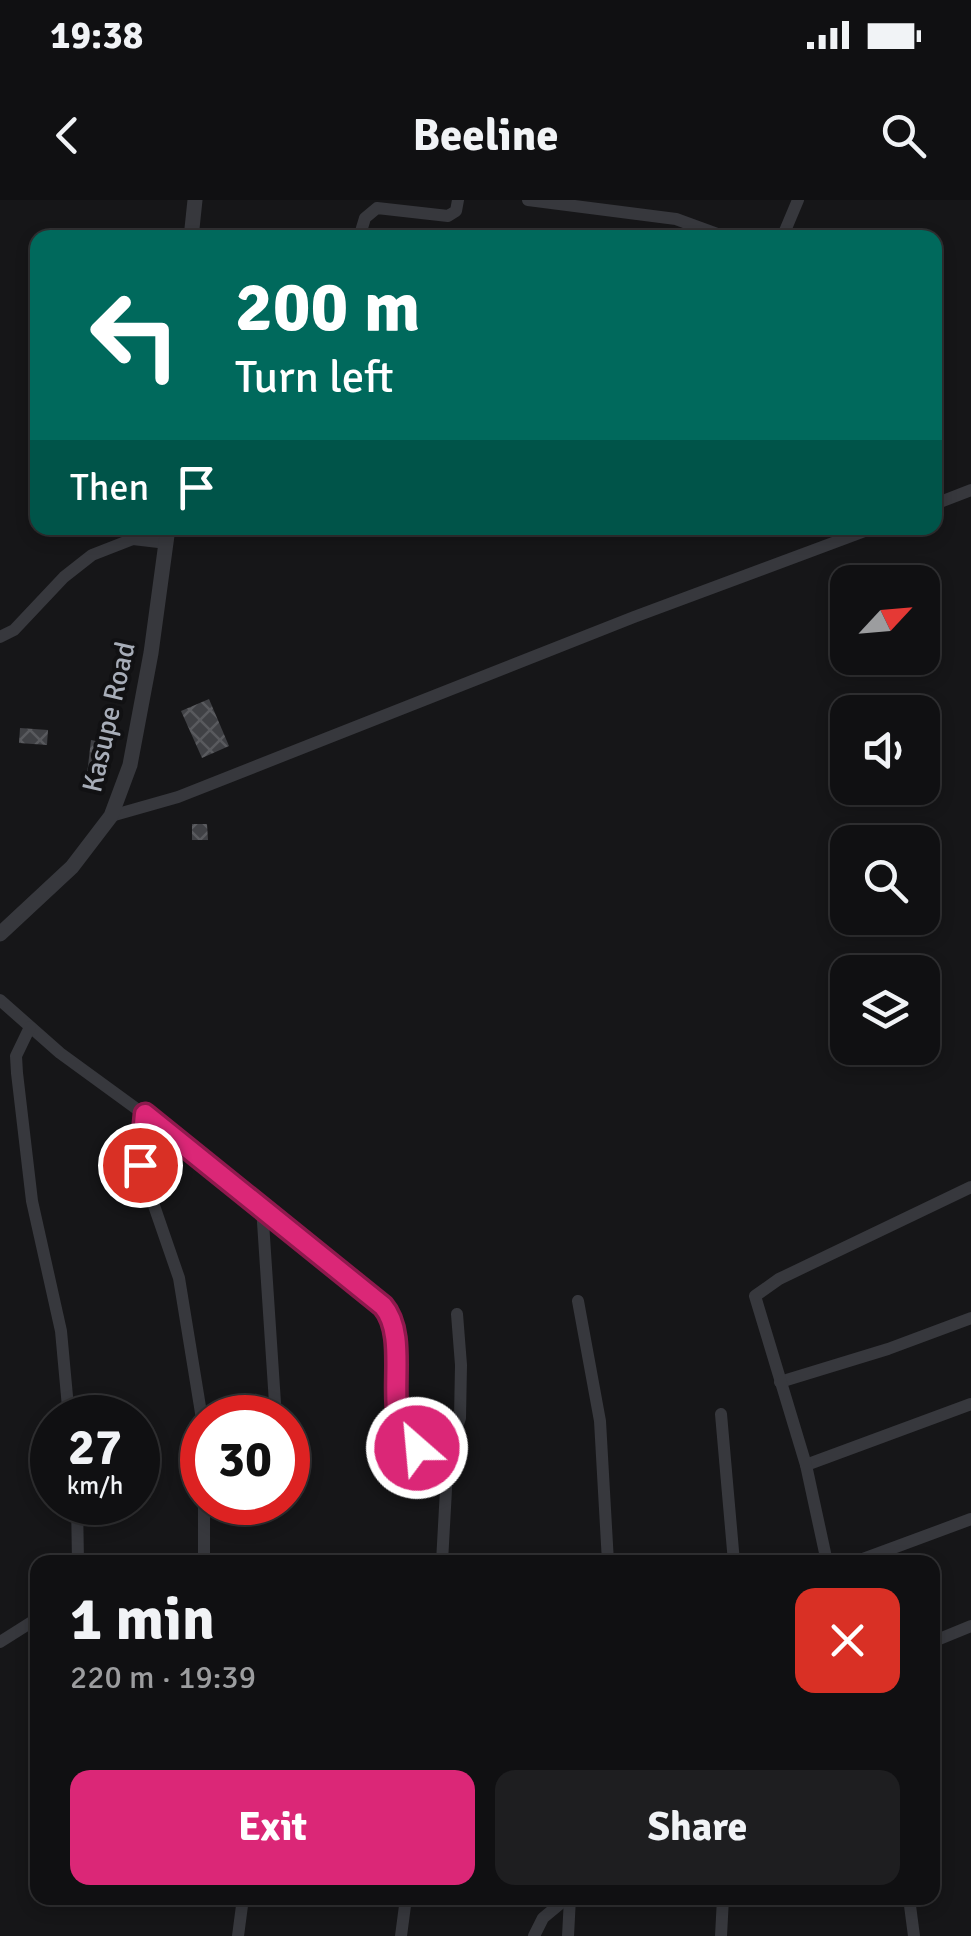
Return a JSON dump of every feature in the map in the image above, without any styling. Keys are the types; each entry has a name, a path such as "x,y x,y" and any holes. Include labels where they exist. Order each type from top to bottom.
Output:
{"street":[{"path":"192,230 195,200"},
{"path":"361,230 365,218 378,208 448,216 456,211 458,200"},
{"path":"528,200 676,219 706,230"},
{"path":"785,230 798,200"},
{"path":"942,501 971,490"},
{"path":"0,637 14,630 64,577 92,556 133,539 168,535"},
{"name":"Kasupe Road","path":"0,934 72,867 111,816 130,765 168,535"},
{"path":"111,816 195,790 837,535"},
{"path":"0,1000 60,1053 145,1114 388,1311 398,1358 394,1399 406,1441 417,1448 448,1453"},
{"path":"30,1027 16,1056 16,1074 32,1201 61,1331 68,1395"},
{"path":"145,1114 140,1165 180,1278 198,1395"},
{"path":"826,1555 806,1464 755,1300 757,1292 971,1187"},
{"path":"262,1207 274,1395"},
{"path":"578,1301 600,1421 608,1555"},
{"path":"442,1555 448,1453 460,1418 457,1314"},
{"path":"780,1382 971,1318"},
{"path":"806,1464 971,1404"},
{"path":"722,1414 733,1555"},
{"path":"873,1555 971,1518"},
{"path":"77,1525 78,1555"},
{"path":"204,1525 204,1555"},
{"path":"0,1642 30,1623"},
{"path":"940,1639 971,1626"},
{"path":"238,1936 242,1905"},
{"path":"401,1936 405,1905"},
{"path":"534,1936 543,1918 559,1905"},
{"path":"568,1905 568,1936"},
{"path":"722,1936 723,1905"},
{"path":"911,1905 914,1936"}],"building":[{"path":"209,699 229,746 202,758 181,711"},
{"path":"20,728 48,730 47,745 19,743"},
{"path":"91,740 101,742 98,776 87,775"},
{"path":"192,824 207,824 208,840 192,840"}],"route":[{"path":"140,1165 145,1114 388,1311 398,1358 395,1406 406,1441 417,1448"}]}
